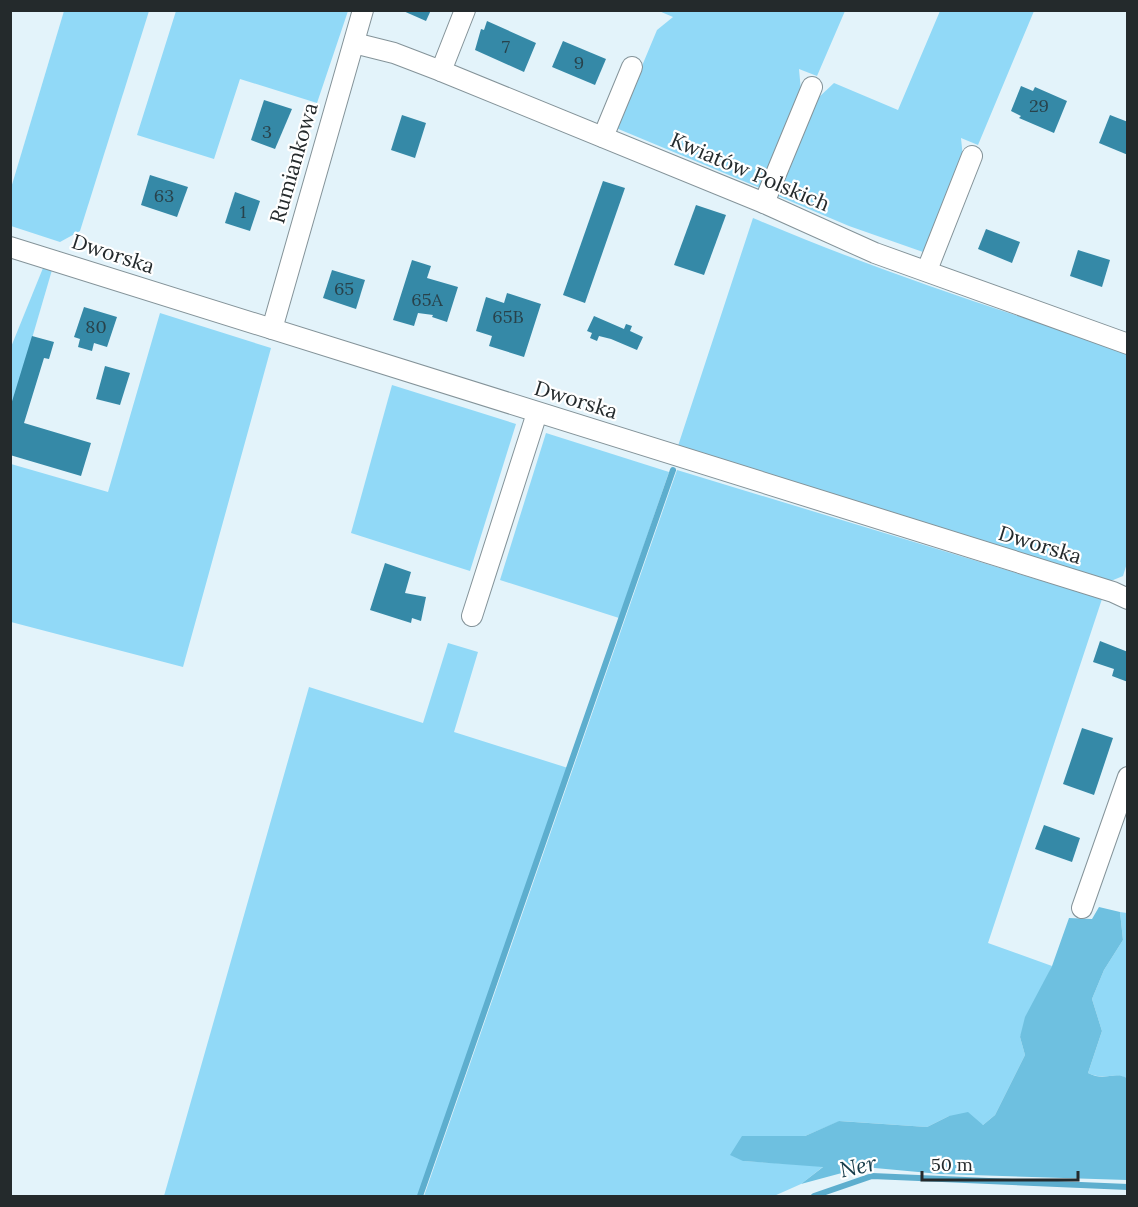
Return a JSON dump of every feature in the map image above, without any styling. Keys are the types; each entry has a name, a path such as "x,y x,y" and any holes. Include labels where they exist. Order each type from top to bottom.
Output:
{"street":[{"name":"Rumiankowa","path":"272,329 363,10"},
{"path":"441,71 465,10"},
{"name":"Kwiatów Polskich","path":"354,44 394,53 441,71 764,203 875,253 1128,344"},
{"path":"603,137 632,67"},
{"path":"764,203 812,87"},
{"path":"927,270 972,156"},
{"name":"Dworska","path":"10,247 1113,592 1128,599"},
{"path":"472,616 537,413"},
{"path":"1082,908 1128,777"}],"shaded area":[{"path":"176,10 348,11 317,103 240,79 214,159 137,135"},
{"path":"64,11 149,11 80,231 60,242 11,226 11,188"},
{"path":"659,11 845,11 817,76 799,69 801,91 760,188 616,128 657,30 673,17"},
{"path":"940,11 1034,11 978,145 961,138 963,158 923,252 849,226 778,196 818,98 834,83 898,110"},
{"path":"753,218 938,289 1127,351 1127,563 1123,576 1106,583 676,452"},
{"path":"43,268 52,270 11,410 11,347"},
{"path":"160,313 271,348 183,667 11,622 11,464 108,492"},
{"path":"392,385 516,424 470,571 351,533"},
{"path":"546,433 669,472 619,618 500,580"},
{"path":"677,470 1102,599 988,943 1052,966 1020,1037 1025,1055 995,1115 983,1125 949,1116 927,1127 840,1121 805,1136 742,1136 743,1161 824,1166 801,1184 774,1196 424,1196"},
{"path":"448,643 478,652 454,732 568,768 418,1196 164,1196 309,687 423,723"},
{"path":"1099,907 1120,912 1123,940 1104,970 1092,999 1102,1031 1088,1073 1099,1077 1122,1076 1127,1078 1127,1180 940,1174 864,1167 801,1184 823,1167 743,1161 730,1155 742,1136 805,1136 839,1121 927,1127 949,1116 968,1112 983,1125 995,1115 1025,1055 1020,1037 1025,1017 1052,966 1069,918 1092,919"},
{"path":"1120,912 1127,913 1127,1078 1088,1073 1102,1031 1092,999 1104,970 1123,940"}],"building":[{"path":"401,10 431,10 426,21"},
{"path":"487,21 536,43 524,72 475,50 481,29 484,30"},
{"path":"563,41 606,59 595,85 552,67"},
{"path":"1021,86 1033,91 1035,87 1067,101 1054,133 1019,118 1021,116 1011,111"},
{"path":"264,100 292,109 275,149 251,140"},
{"path":"402,115 426,123 415,158 391,150"},
{"path":"1110,115 1128,122 1128,155 1099,143"},
{"path":"150,175 188,187 177,217 141,205"},
{"path":"603,181 625,188 585,303 563,295"},
{"path":"235,192 260,201 250,231 225,223"},
{"path":"696,205 726,215 704,275 674,265"},
{"path":"986,229 1020,242 1012,263 978,249"},
{"path":"1078,250 1110,260 1102,287 1070,276"},
{"path":"412,260 431,266 427,278 458,287 447,322 432,317 433,315 418,313 414,326 393,320"},
{"path":"332,270 365,280 356,309 323,298"},
{"path":"507,293 541,304 524,357 489,346 492,336 476,331 486,297 504,303"},
{"path":"84,307 117,317 107,347 94,343 92,351 78,347 80,339 74,337"},
{"path":"594,316 624,329 626,324 632,326 630,331 643,337 637,350 611,339 599,336 597,341 590,338 592,333 587,331"},
{"path":"32,336 54,342 49,359 44,358 24,423 91,443 81,476 10,455 10,408"},
{"path":"105,366 130,373 120,405 96,399"},
{"path":"385,563 411,572 405,593 426,597 421,621 412,618 411,623 370,610"},
{"path":"1100,641 1128,652 1128,682 1112,676 1114,669 1093,662"},
{"path":"1082,728 1113,738 1094,795 1063,784"},
{"path":"1044,825 1080,838 1072,862 1035,849"}],"waterway":[{"path":"420,1196 673,470"},
{"name":"Ner","path":"814,1196 872,1176 1128,1187"}]}
